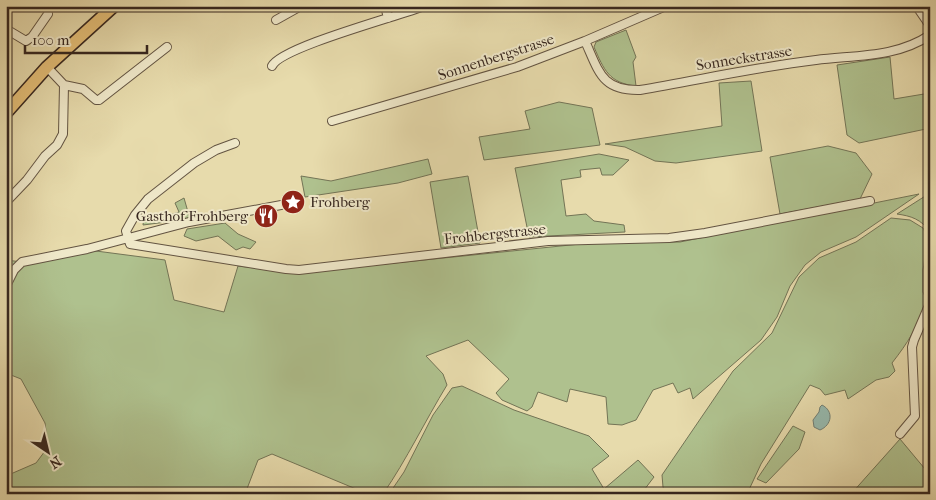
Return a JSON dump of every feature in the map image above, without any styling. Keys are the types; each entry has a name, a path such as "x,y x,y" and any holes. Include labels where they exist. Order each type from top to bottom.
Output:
{"main road":[{"path":"6,113 47,67 114,6"}],"street":[{"path":"276,20 301,6"},
{"path":"385,6 388,18"},
{"path":"272,66 278,58 311,44 424,6"},
{"name":"Sonnenbergstrasse","path":"332,121 518,67 666,6"},
{"path":"917,6 930,25"},
{"path":"6,29 26,41 32,37 48,14"},
{"name":"Sonneckstrasse","path":"585,41 602,75 609,83 618,88 640,90 816,60 884,53 914,44 930,35"},
{"path":"47,67 64,85 83,89 96,100 99,100 167,47"},
{"path":"6,202 27,180 44,156 58,145 63,134 64,85"},
{"path":"127,238 126,231 130,223 140,207 148,199 194,163 216,150 235,143"},
{"name":"Frohbergstrasse","path":"127,238 130,244 286,270 299,270 548,241 687,236 870,201"},
{"path":"6,286 14,270 22,262 87,249 220,215 292,203"},
{"path":"900,434 915,416 912,348 930,302"}],"green space":[{"path":"626,30 636,57 633,62 636,86 619,82 613,78 605,69 594,47 596,42"},
{"path":"890,57 894,99 930,93 930,138 926,129 859,143 847,135 837,65"},
{"path":"751,81 762,151 676,163 655,161 625,147 605,144 722,126 719,83"},
{"path":"559,102 592,108 600,145 484,160 479,137 530,129 525,111"},
{"path":"828,146 856,153 872,174 860,199 780,214 770,157"},
{"path":"599,154 629,160 613,175 602,175 600,168 580,170 581,177 561,180 566,216 586,214 594,221 624,225 625,232 529,237 515,168"},
{"path":"428,159 432,174 398,183 305,197 301,176 331,181"},
{"path":"468,176 480,243 441,248 430,182"},
{"path":"930,193 930,232 915,219 897,214"},
{"path":"919,194 856,237 821,252 805,265 790,286 777,317 761,340 693,399 690,388 678,393 673,383 653,390 636,420 622,425 608,424 606,397 570,389 567,402 538,392 532,407 527,411 502,400 496,393 509,379 468,340 426,356 443,374 447,385 383,494 368,494 272,454 258,460 245,494 6,493 6,476 36,463 48,447 45,423 21,379 6,373 6,260 22,262 96,251 165,260 174,300 224,312 238,266 297,273 590,243 680,242"},
{"path":"184,198 190,219 143,225 144,216 154,216 157,219 179,212 175,203"},
{"path":"891,218 910,220 923,228 928,238 923,270 923,292 927,301 912,334 892,363 895,371 889,377 876,380 848,399 845,390 825,395 820,389 810,385 761,464 747,494 665,494 662,475 733,371 772,333 799,277 819,258 856,242"},
{"path":"225,223 238,234 256,242 250,249 243,247 236,250 218,236 196,241 184,236 187,229"},
{"path":"462,386 514,410 589,436 609,456 592,469 604,489 638,460 654,477 641,494 389,494 404,472 433,415 452,388"},
{"path":"793,426 805,432 799,449 766,483 757,479"},
{"path":"900,439 930,475 930,488 924,494 851,494"}],"water":[{"path":"822,405 830,414 830,418 827,425 820,430 814,427 813,420"}],"place":[{"name":"Frohberg","path":"293,202"},
{"name":"Gasthof Frohberg","path":"266,216"}]}
